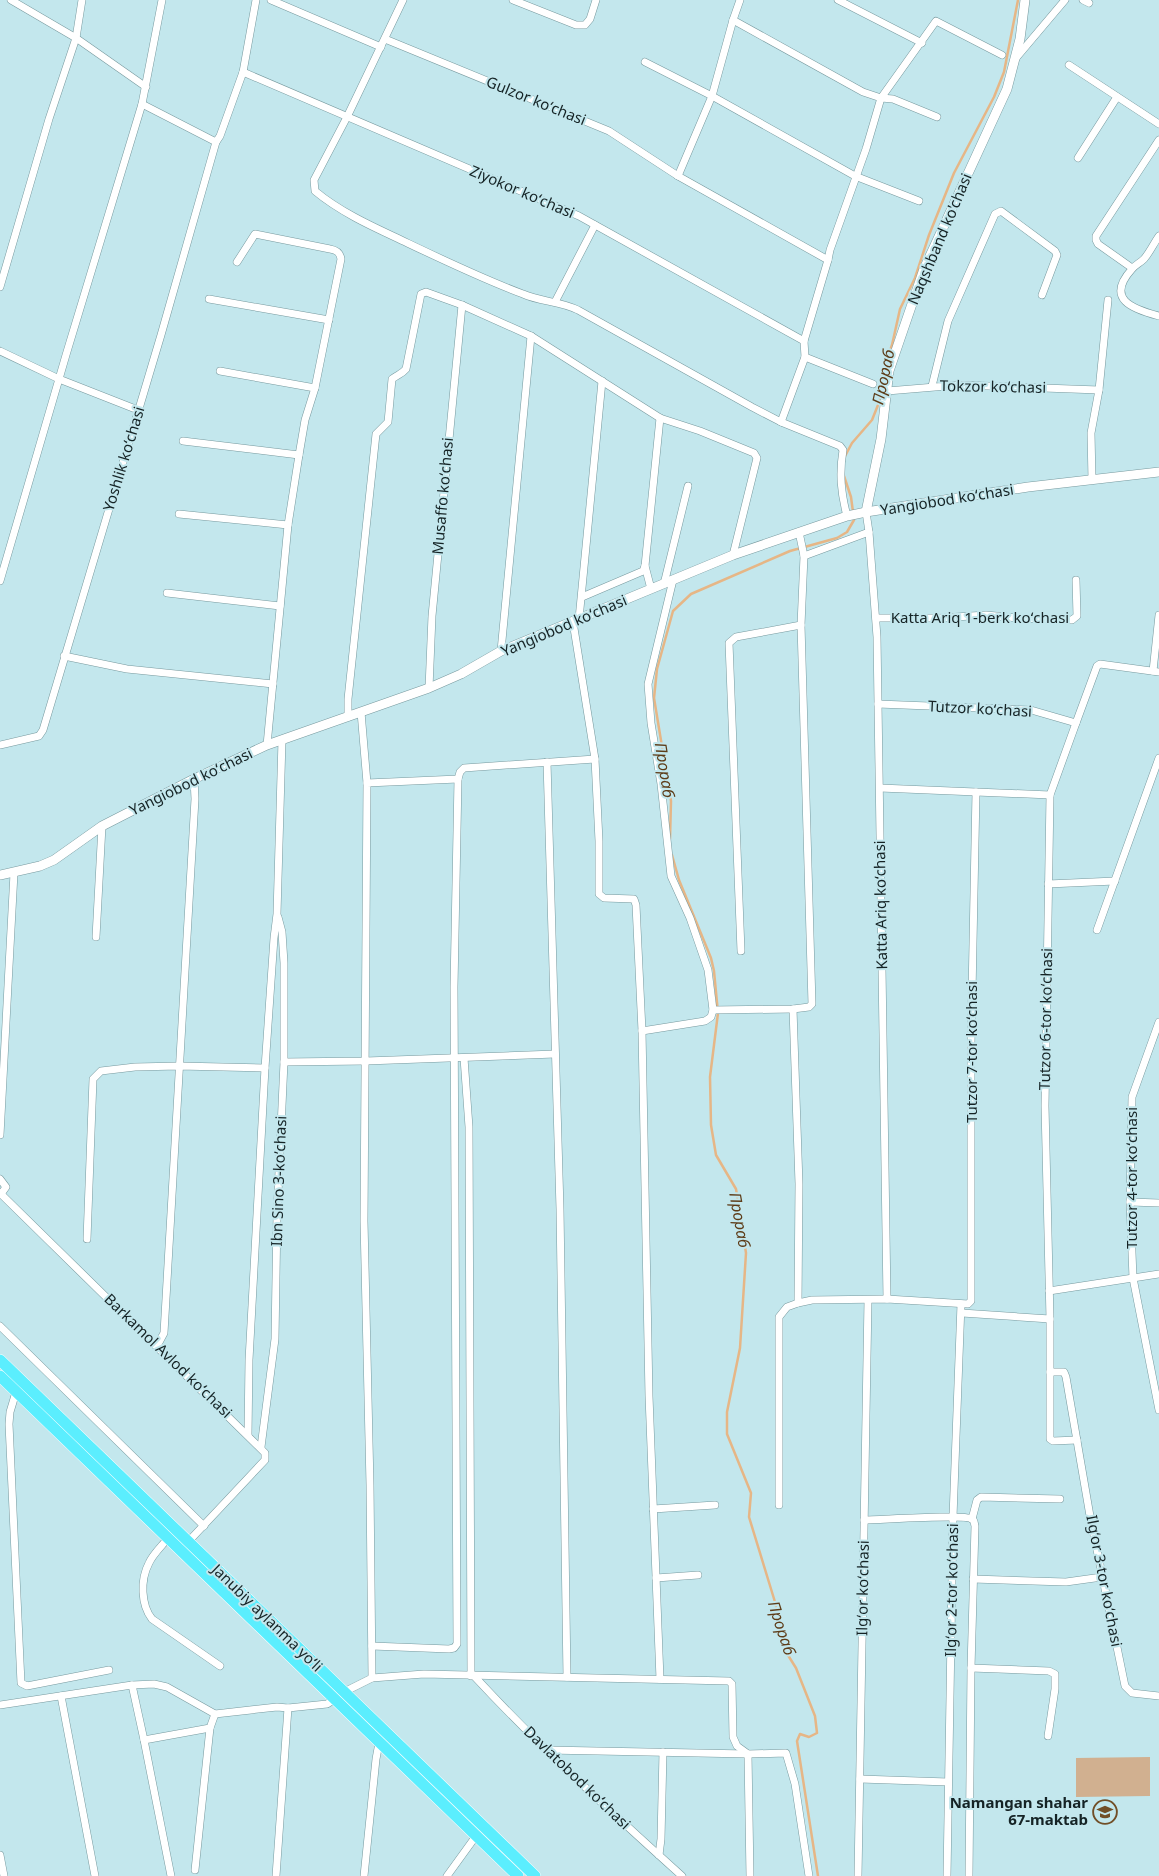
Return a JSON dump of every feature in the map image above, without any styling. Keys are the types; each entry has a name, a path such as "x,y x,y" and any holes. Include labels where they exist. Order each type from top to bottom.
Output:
{"highway":[{"name":"Janubiy aylanma yoʻli","path":"0,1360 188,1542 339,1696 380,1743 518,1876"},
{"name":"Janubiy aylanma yoʻli","path":"0,1376 168,1538 536,1876"}],"street":[{"path":"0,287 49,119 76,38 82,0"},
{"path":"0,581 142,104 162,0"},
{"name":"Yoshlik koʻchasi","path":"0,745 40,734 138,410 216,142 220,136 243,72 256,0"},
{"path":"271,0 381,47"},
{"path":"403,0 347,117 314,180 315,191 370,225 442,260 526,296 565,304 578,310 781,422 832,442 843,450 840,469 843,500 847,516"},
{"path":"513,0 576,25 585,25 590,19 596,0"},
{"path":"678,176 712,96 740,0"},
{"path":"838,0 922,43"},
{"name":"Naqshband ko'chasi","path":"866,512 881,439 888,371 924,269 1007,89 1020,39 1025,0"},
{"path":"1016,58 1065,0"},
{"path":"15,1 76,38 146,87"},
{"path":"733,20 863,92 882,98 893,99 937,117"},
{"path":"781,422 805,357 804,341 830,250 882,98 936,21 1002,55"},
{"name":"Gulzor koʻchasi","path":"385,39 609,131 678,176 828,260"},
{"path":"645,62 712,96 855,176 919,202"},
{"path":"1070,65 1159,124"},
{"name":"Ziyokor koʻchasi","path":"243,72 570,212 804,341"},
{"path":"1078,158 1117,97"},
{"path":"142,104 216,142"},
{"path":"1132,268 1098,244 1096,236 1159,140"},
{"path":"932,386 948,321 998,211 1001,211 1055,251 1057,255 1042,295"},
{"path":"555,302 595,225"},
{"path":"237,262 255,234 337,251 341,259 315,388 305,420 288,525 267,745"},
{"path":"1159,236 1145,257 1132,268 1122,284 1120,293 1121,298 1126,304 1159,316"},
{"path":"348,717 348,699 376,434 388,422 392,379 402,374 406,369 422,294 426,292 462,305 531,336 660,418 754,453 757,458 733,555"},
{"path":"209,299 329,320"},
{"path":"1092,480 1090,433 1099,390 1108,300"},
{"name":"Musaffo koʻchasi","path":"429,688 433,606 462,305"},
{"path":"501,651 531,336"},
{"path":"0,351 60,379 138,410"},
{"path":"805,357 873,384"},
{"path":"220,371 315,388"},
{"path":"602,382 582,597 576,620 595,759 599,841 599,894 604,898 629,898 636,901 642,1031 653,1509 660,1679"},
{"name":"Tokzor koʻchasi","path":"887,391 959,385 1099,390"},
{"path":"582,597 643,571 660,418"},
{"path":"183,441 299,455"},
{"name":"Yangiobod koʻchasi","path":"0,875 40,866 54,860 102,826 194,779 267,745 429,688 461,674 501,651 733,555 799,532 847,516 866,512 1028,487 1159,472"},
{"path":"664,584 688,486"},
{"name":"Katta Ariq koʻchasi","path":"866,512 870,532 876,618 880,788 886,1299"},
{"path":"179,514 288,525"},
{"path":"642,1031 705,1021 717,1010 793,1009 809,1007 812,1000 801,625 804,556 799,532"},
{"path":"804,556 870,532"},
{"path":"644,566 651,589"},
{"path":"673,580 648,684 651,723 661,784 666,845 671,876 690,918 708,970 717,1010"},
{"name":"Katta Ariq 1-berk koʻchasi","path":"876,618 940,618 986,615 1072,620 1077,616 1076,580"},
{"path":"168,593 280,606"},
{"path":"1076,723 1097,666 1100,664 1156,672 1159,615"},
{"path":"740,951 729,643 736,637 801,625"},
{"path":"64,656 127,669 273,684"},
{"name":"Tutzor koʻchasi","path":"878,704 1031,710 1076,723"},
{"path":"361,712 367,783 364,1221 372,1678"},
{"name":"Tutzor 6-tor koʻchasi","path":"1050,1319 1045,1106 1050,795 1076,723"},
{"name":"Ibn Sino 3-koʼchasi","path":"248,1435 265,1068 277,914 282,740"},
{"path":"1097,930 1159,758"},
{"path":"372,1646 454,1648 457,1644 454,987 458,779 460,772 464,768 595,759"},
{"path":"547,762 560,1208 567,1678"},
{"path":"157,1346 164,1333 194,809 194,779"},
{"path":"367,783 458,779"},
{"path":"880,788 1050,795"},
{"name":"Tutzor 7-tor koʻchasi","path":"962,1304 968,1304 972,1301 973,1295 971,1044 976,792"},
{"path":"96,937 102,826"},
{"path":"0,1135 14,873"},
{"path":"1048,884 1115,881"},
{"name":"Ibn Sino 3-koʼchasi","path":"261,1447 275,1339 277,1215 284,1062 284,963 282,932 277,914"},
{"path":"793,1009 799,1184 798,1302"},
{"name":"Tutzor 4-tor koʻchasi","path":"1159,1022 1132,1097 1130,1202 1133,1278 1159,1410"},
{"path":"284,1062 555,1054"},
{"path":"464,1058 469,1127 473,1676"},
{"path":"87,1239 93,1079 101,1070 179,1066 265,1068"},
{"path":"0,1179 6,1187 1,1194"},
{"name":"Barkamol Avlod koʻchasi","path":"1,1194 261,1447"},
{"path":"1130,1202 1159,1203"},
{"path":"1049,1291 1159,1274"},
{"path":"779,1505 779,1317 798,1302 812,1300 886,1299 962,1304"},
{"name":"Ilgʻor koʻchasi","path":"858,1876 868,1300"},
{"name":"Ilgʻor 2-tor koʻchasi","path":"947,1876 953,1517 962,1304"},
{"path":"962,1313 1050,1319 1051,1441 1077,1440"},
{"path":"0,1326 204,1526"},
{"name":"Ilgʻor 3-tor koʻchasi","path":"1050,1372 1064,1372 1066,1377 1102,1577 1124,1686 1132,1693 1159,1696"},
{"path":"16,1392 10,1412 9,1424 21,1682 27,1686 109,1670"},
{"path":"188,1542 265,1460 265,1452 261,1447"},
{"path":"969,1876 971,1668 975,1526 972,1519 977,1500 981,1497 1060,1499"},
{"path":"653,1509 715,1505"},
{"path":"864,1520 953,1517 972,1519"},
{"path":"168,1538 149,1562 146,1570 143,1603 146,1612 152,1619 220,1666"},
{"path":"458,1569 471,1571"},
{"path":"656,1578 698,1575"},
{"path":"973,1579 1066,1582 1102,1577"},
{"path":"971,1668 1049,1672 1055,1674 1055,1689 1048,1736"},
{"path":"0,1705 132,1685 154,1684 167,1687 215,1714 327,1704 372,1678 424,1674 729,1681 732,1684 732,1738 737,1746 748,1754"},
{"name":"Davlatobod koʻchasi","path":"473,1676 547,1750 682,1876"},
{"path":"132,1685 171,1876"},
{"path":"61,1696 95,1876"},
{"path":"276,1876 288,1708"},
{"path":"195,1870 210,1728 215,1714"},
{"path":"144,1740 210,1728"},
{"path":"364,1876 376,1759 380,1743"},
{"path":"547,1750 787,1753 795,1784 809,1876"},
{"path":"659,1855 662,1839 663,1752"},
{"path":"748,1754 750,1876"},
{"path":"860,1779 948,1782"},
{"path":"447,1876 476,1836"},
{"path":"0,1854 4,1876"}],"shaded area":[{"path":"1150,1757 1150,1796 1076,1797 1076,1758"}],"waterway":[{"name":"Прораб","path":"844,458 852,443 872,420 880,400 881,377 892,345 900,309 915,278 929,235 954,173 994,97 1004,72 1018,0"},
{"name":"Прораб","path":"844,476 851,497 853,512"},
{"name":"Прораб","path":"670,839 671,801 654,698 657,669 673,611 691,594 790,551 837,538 847,532 854,520 853,517"},
{"name":"Прораб","path":"672,855 679,880 711,958 714,971 718,1013 710,1077 711,1125 716,1155 736,1189 746,1253 740,1348 727,1412 727,1434 751,1493 749,1517 775,1602 786,1652 796,1668 815,1716 817,1733 809,1737 800,1734 797,1741 818,1876"}],"place":[{"name":"Namangan shahar 67-maktab","path":"1105,1812"}]}
